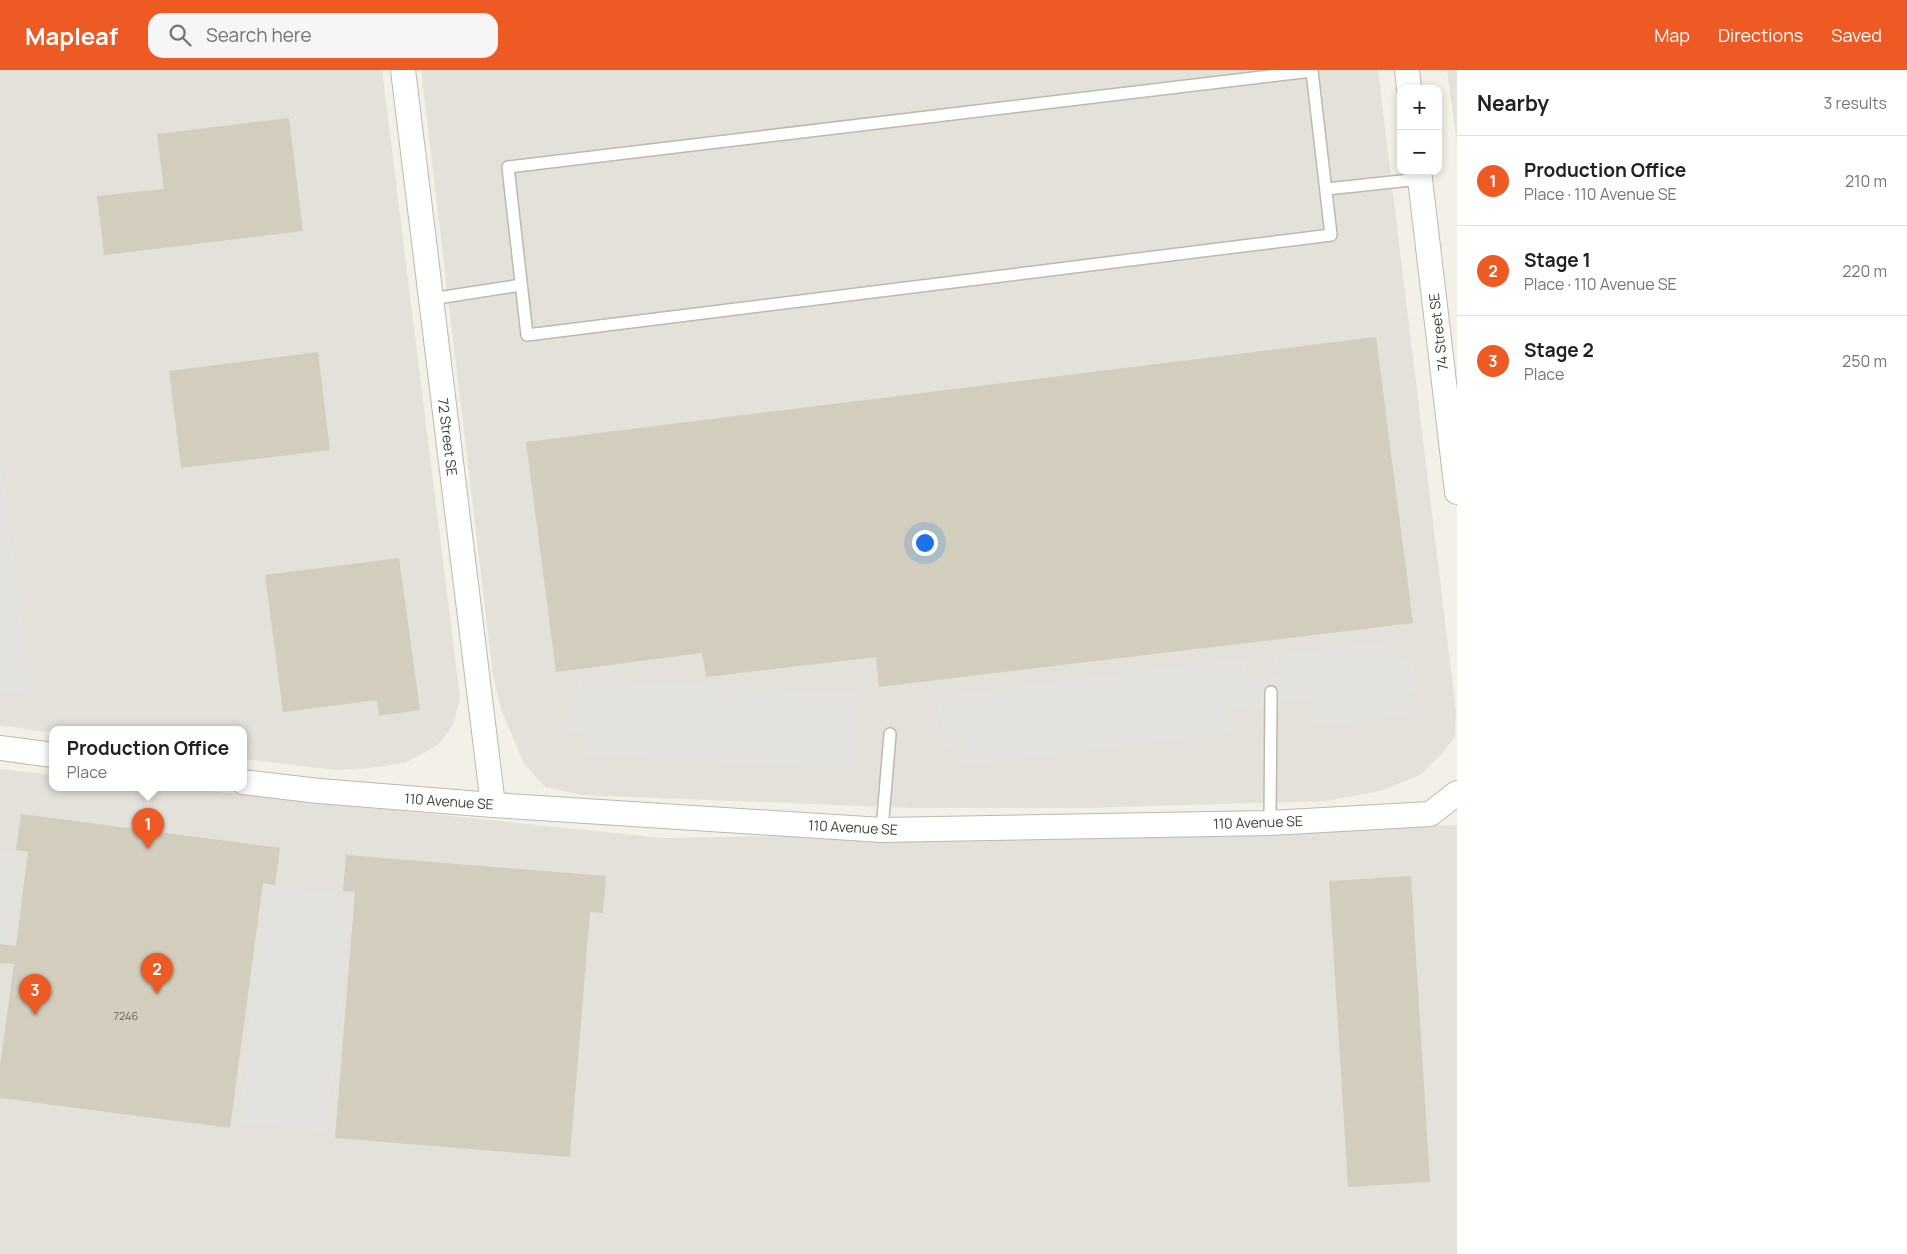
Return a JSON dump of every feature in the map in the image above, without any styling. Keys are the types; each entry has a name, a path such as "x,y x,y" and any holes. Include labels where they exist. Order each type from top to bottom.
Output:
{"street":[{"name":"72 Street SE","path":"403,70 494,805"},
{"path":"1407,70 1409,85"},
{"name":"74 Street SE","path":"1420,175 1457,492"},
{"path":"0,748 49,755"},
{"name":"110 Avenue SE","path":"247,782 319,791 494,805 882,830 1270,823 1430,814 1457,793"}],"lane":[{"path":"1312,72 1331,235 527,335 521,285 508,167 1312,72"},
{"path":"1326,188 1420,175"},
{"path":"431,298 521,285"},
{"path":"1270,823 1271,692"},
{"path":"882,830 890,734"}],"shaded area":[{"path":"0,70 382,70 460,698 453,725 439,744 404,763 336,770 247,759 247,726 49,726 49,732 0,725"},
{"path":"421,70 1378,70 1456,711 1455,737 1439,757 1420,775 1380,791 1326,801 1086,808 911,808 582,795 545,787 523,762 501,709 493,675"},
{"path":"1447,70 1457,70 1457,144"},
{"path":"0,451 31,696 0,690"},
{"path":"1397,641 1399,661 1412,660 1416,692 1409,693 1411,715 1314,727 1311,699 1229,708 1231,733 965,765 963,745 943,747 938,697 1244,659 1247,681 1277,677 1274,656"},
{"path":"579,679 858,694 854,769 586,755 587,732 569,731 570,704 578,704"},
{"path":"0,769 49,775 49,791 209,791 664,838 1457,825 1457,1254 0,1254"},
{"path":"0,852 18,855 13,892 18,894 11,944 0,943"},
{"path":"265,886 353,895 327,1131 240,1122"}],"building":[{"path":"289,118 303,231 104,255 97,196 164,189 157,134"},
{"path":"1376,337 1413,623 879,687 876,657 706,677 702,653 556,672 526,442"},
{"path":"318,352 330,450 181,468 169,371"},
{"path":"399,558 420,710 379,716 377,700 283,712 265,575"},
{"path":"21,814 280,848 275,885 263,883 230,1128 0,1098 0,1066 14,964 0,963 0,944 16,946 28,852 16,850"},
{"path":"346,855 606,876 603,913 590,912 570,1157 335,1138 355,892 343,891"},
{"path":"1411,876 1430,1182 1348,1187 1329,881"}],"place":[{"name":"Production Office","path":"148,849"},
{"name":"Stage 1","path":"157,994"},
{"name":"Stage 2","path":"35,1015"}]}
